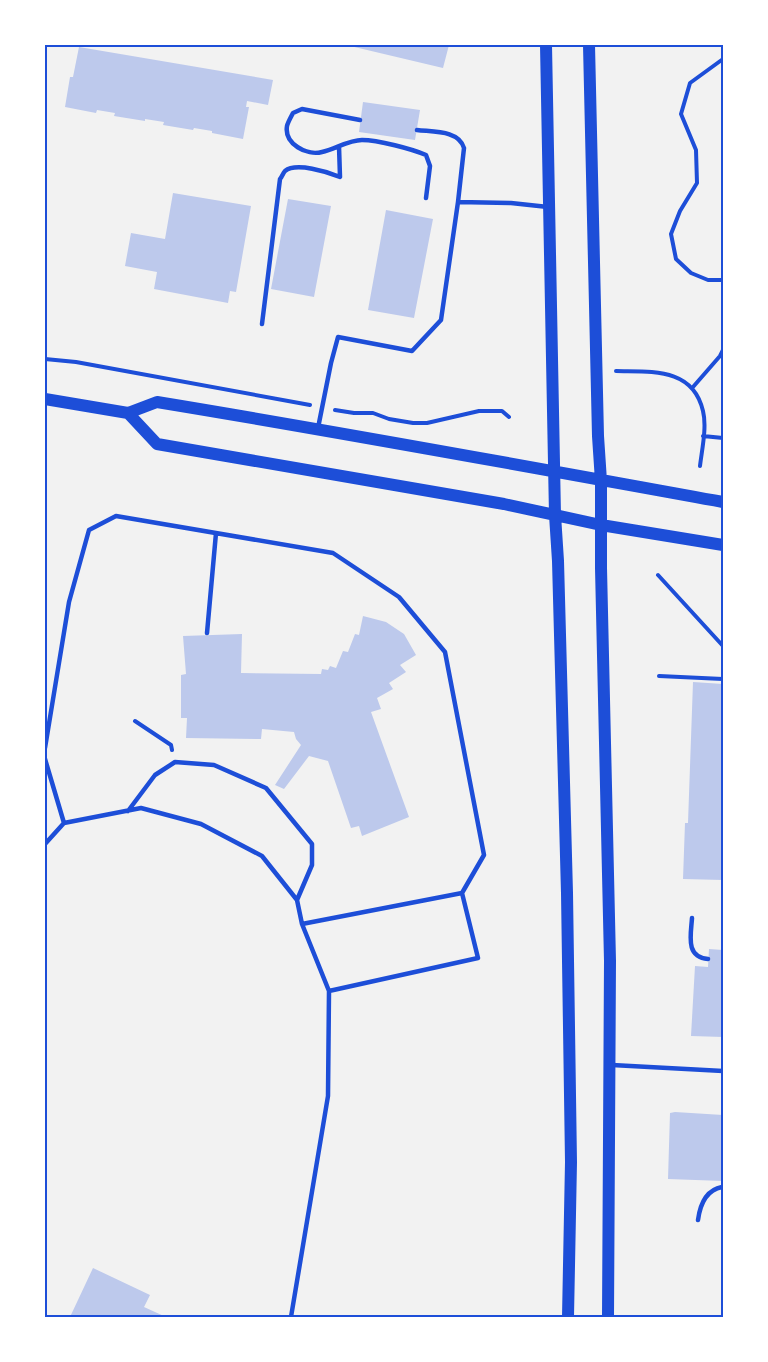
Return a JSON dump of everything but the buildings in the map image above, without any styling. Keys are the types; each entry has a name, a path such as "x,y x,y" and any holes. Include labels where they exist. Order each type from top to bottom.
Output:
{"main road":[{"path":"546,45 555,515 559,573 568,940 571,1162 568,1317"},
{"path":"589,45 598,436 602,481 610,961 608,1317"},
{"path":"45,399 128,413 158,402 723,502"},
{"path":"128,413 157,444 504,504 601,525 723,545"}],"lane":[{"path":"360,120 302,109 293,113 287,125 287,134 292,143 304,151 320,153 362,140 417,151 426,155 430,166 426,198"},
{"path":"318,429 338,337 412,351 441,320 464,148 455,136 417,130"},
{"path":"262,324 280,179 285,171 297,166 330,172 340,177 339,146"},
{"path":"458,202 511,203 548,207"},
{"path":"45,748 69,602 88,530 116,516 333,554 399,597 445,652 484,855 462,893 478,958 329,991"},
{"path":"207,633 216,533"},
{"path":"45,759 64,824"},
{"path":"128,811 155,775 175,762 214,765 266,788 312,844 312,865 297,900"},
{"path":"45,844 64,824 141,808 201,824 262,856 297,900 302,924 329,991 328,1096 291,1317"},
{"path":"302,924 462,893"},
{"path":"692,918 692,950 696,955 708,959"},
{"path":"609,1065 723,1071"},
{"path":"698,1220 706,1197 713,1190 722,1187"}],"path":[{"path":"723,59 690,83 687,93 681,114 696,150 697,183 680,211 671,234 676,259 691,273 708,280 723,280"},
{"path":"693,387 723,350"},
{"path":"45,359 76,362 288,401"},
{"path":"616,371 658,372 678,378 693,387 704,411 700,466"},
{"path":"354,413 373,413 389,419 413,423 427,423 479,411 502,411 509,417"},
{"path":"703,436 723,438"},
{"path":"658,575 723,646"},
{"path":"658,676 723,679"},
{"path":"135,721 171,746 175,762"}]}
